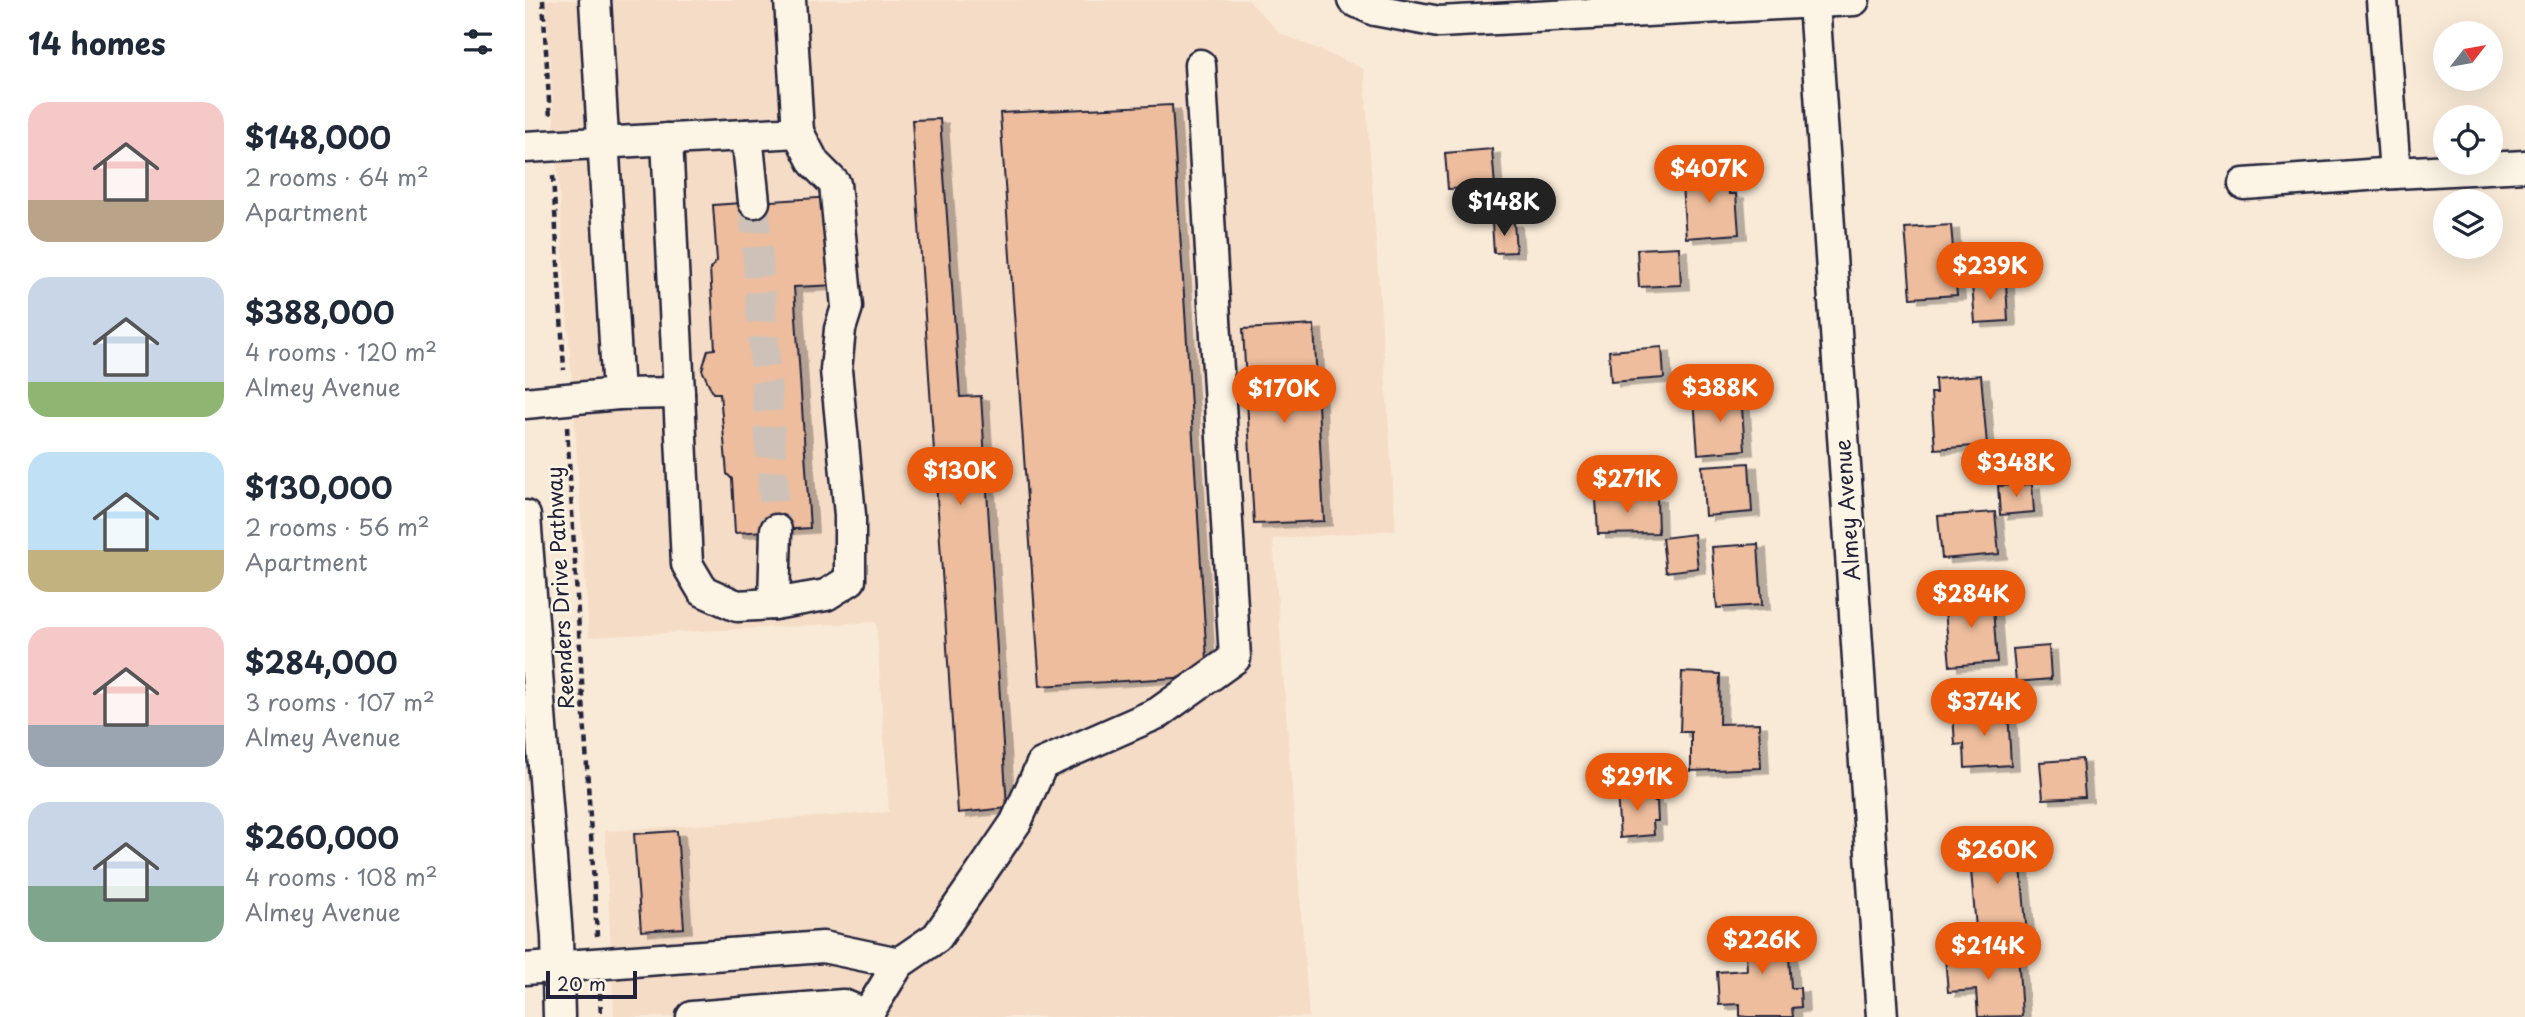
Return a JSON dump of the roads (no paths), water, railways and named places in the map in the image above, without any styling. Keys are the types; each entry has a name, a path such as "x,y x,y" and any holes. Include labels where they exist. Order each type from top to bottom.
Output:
{"street":[{"path":"595,0 618,394"},
{"path":"667,139 687,564 703,591 737,606 774,604 826,595 849,580 850,515 836,370 840,329 847,307 835,184 814,163 798,132 790,0"},
{"path":"1353,0 1375,10 1439,23 1854,0"},
{"path":"2382,0 2395,173"},
{"name":"Almey Avenue","path":"1814,3 1882,1017"},
{"path":"692,1017 843,1005 867,1015 899,963 937,937 965,898 1016,822 1042,764 1158,713 1235,658 1200,65"},
{"path":"538,147 798,132"},
{"path":"747,135 754,202"},
{"path":"2244,184 2525,166"},
{"path":"525,402 565,397 679,393"},
{"path":"525,516 559,967 559,1017"},
{"path":"774,604 776,530"},
{"path":"525,970 823,947 899,963"}],"tunnel":[{"path":"754,202 776,530"}]}
